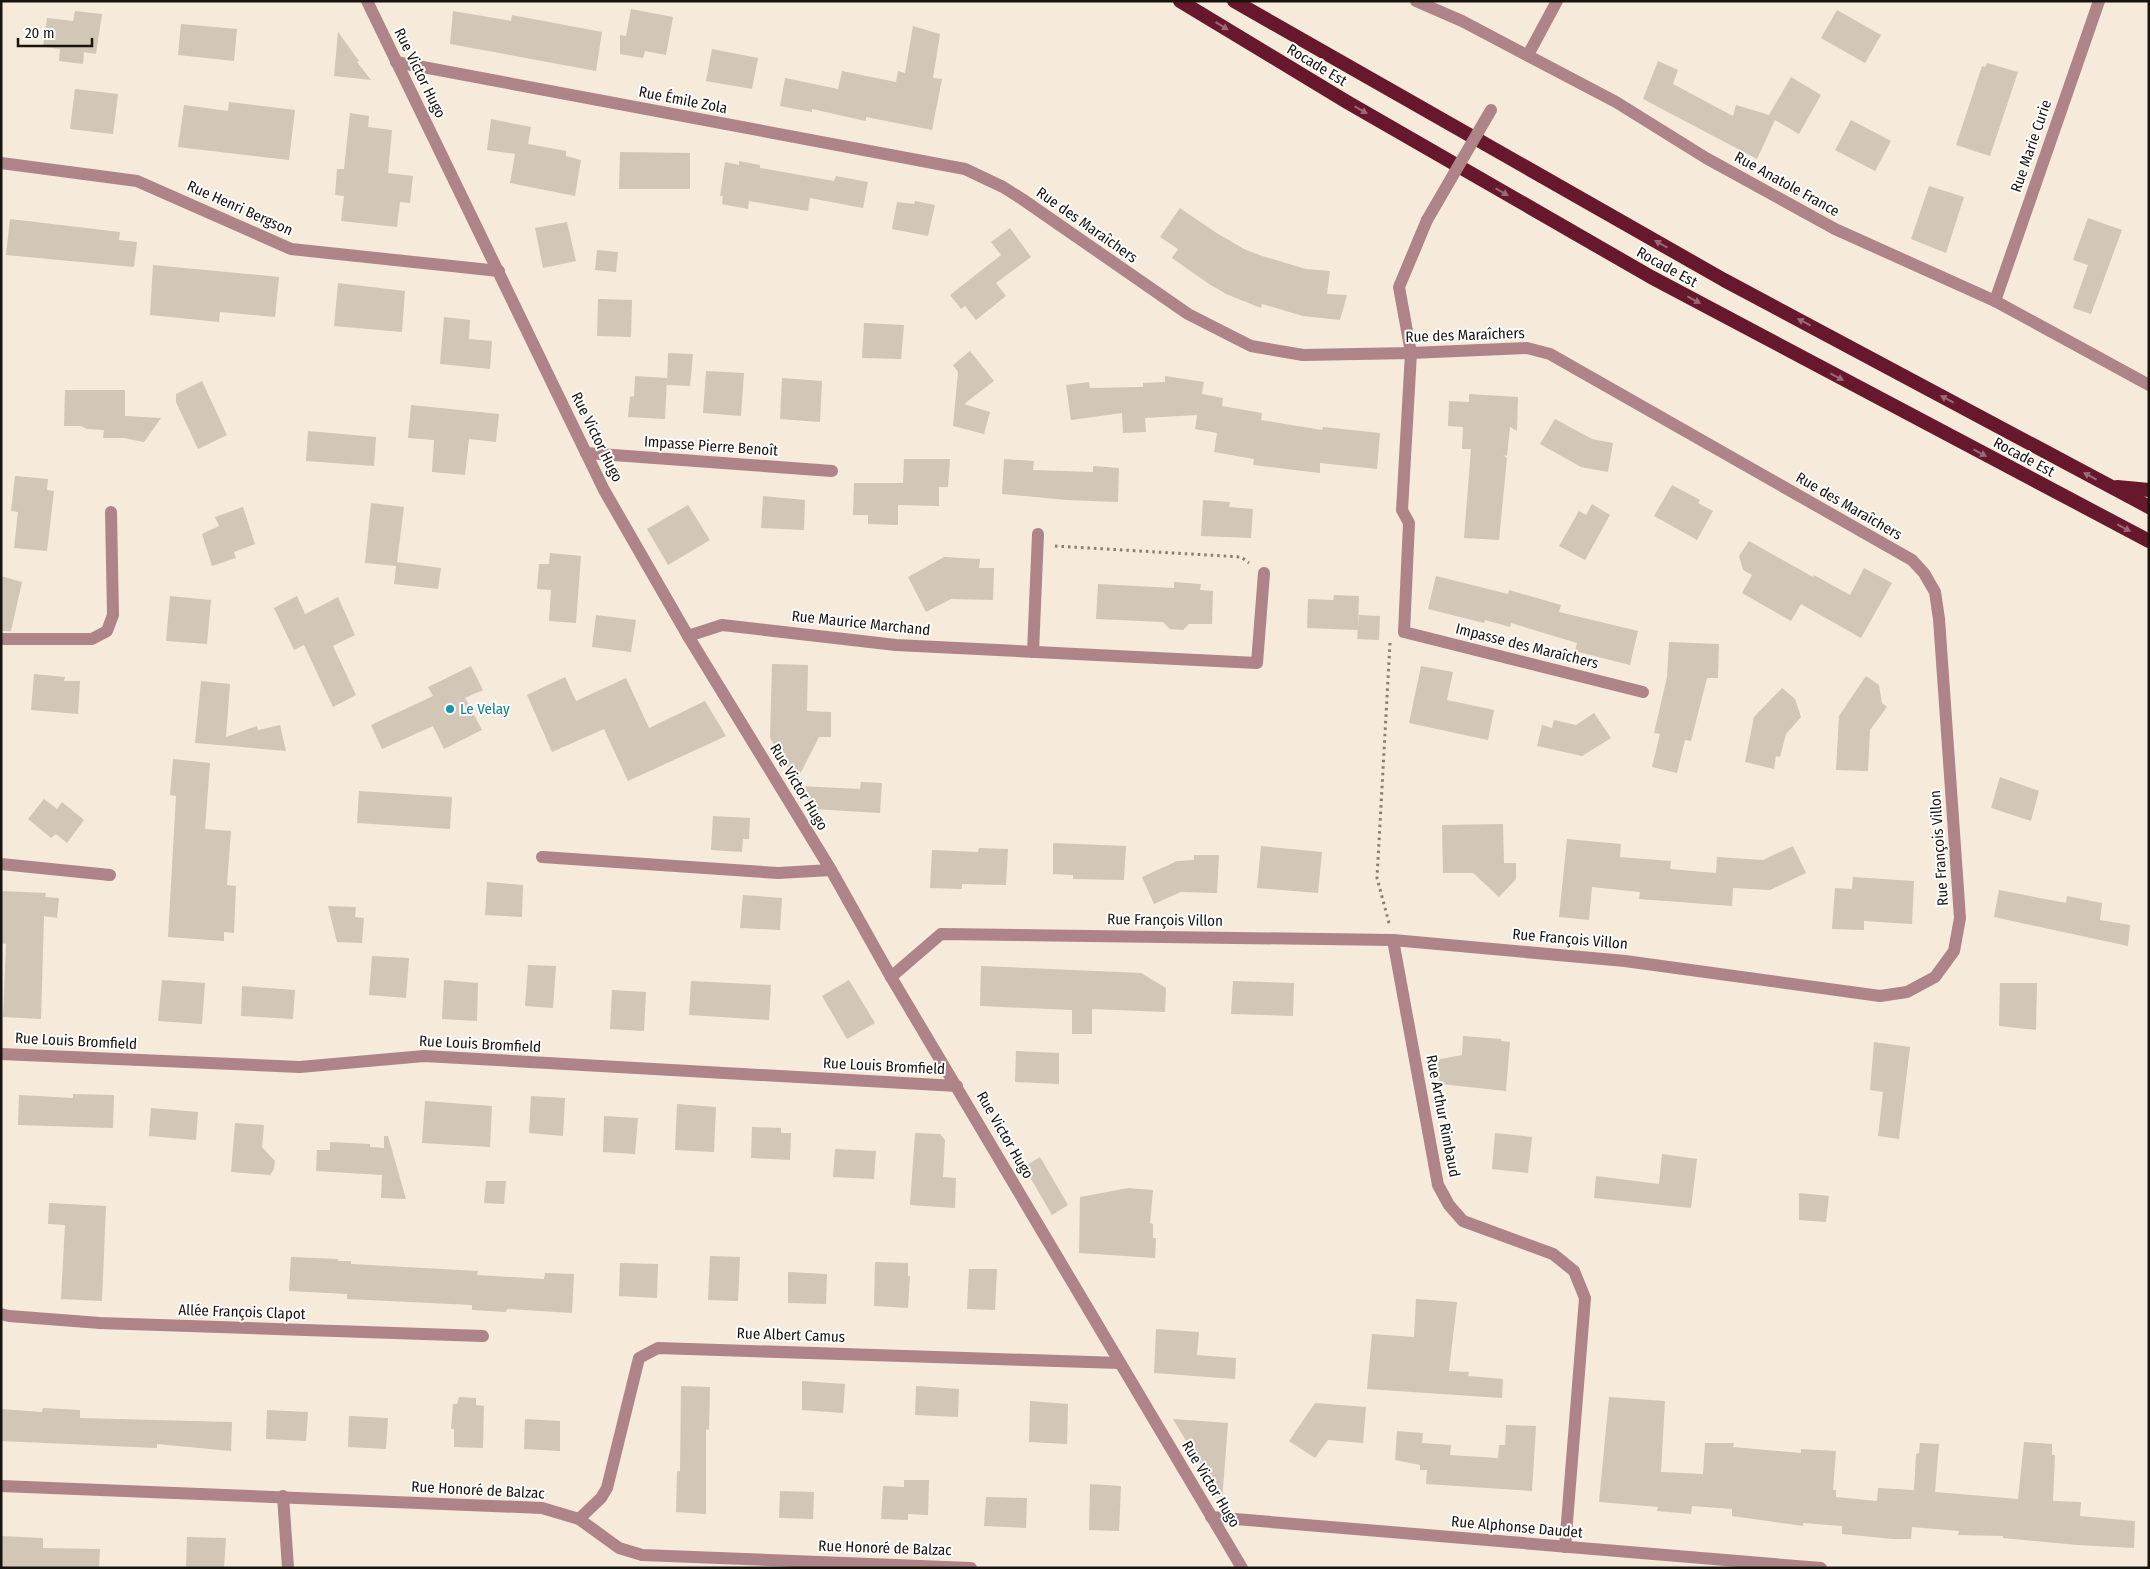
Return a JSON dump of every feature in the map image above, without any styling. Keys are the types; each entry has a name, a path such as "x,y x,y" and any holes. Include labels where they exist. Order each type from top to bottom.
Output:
{"highway":[{"name":"Rocade Est","path":"1180,1 1347,102 1651,277 1871,396 2149,541"},
{"name":"Rocade Est","path":"1234,1 1724,280 2149,507"},
{"path":"2110,487 2149,490"}],"street":[{"name":"Rue Victor Hugo","path":"367,1 500,271 604,490 688,636 830,870 891,977 1242,1568"},
{"name":"Rue Anatole France","path":"1416,1 1462,21 1616,102 1706,158 1835,229 1995,301 2149,386"},
{"path":"1528,55 1557,1"},
{"name":"Rue Marie Curie","path":"1995,301 2099,1"},
{"name":"Rue Émile Zola","path":"396,62 965,169"},
{"path":"1411,353 1399,287 1427,220 1491,110"},
{"name":"Rue Henri Bergson","path":"1,163 137,180 290,249 500,271"},
{"name":"Rue des Maraîchers","path":"965,169 1003,187 1022,199 1188,314 1251,346 1303,355 1528,348 1550,354 1912,560 1924,573 1934,592 1944,663"},
{"name":"Impasse des Maraîchers","path":"1411,353 1402,510 1409,523 1404,632 1643,692"},
{"name":"Impasse Pierre Benoît","path":"586,453 832,471"},
{"path":"1,639 92,639 107,630 113,616 111,512"},
{"path":"1032,652 1037,539"},
{"name":"Rue Maurice Marchand","path":"688,636 722,625 896,645 1257,663 1264,573"},
{"name":"Rue François Villon","path":"891,977 941,934 1393,940 1625,961 1880,996 1906,992 1935,977 1954,951 1960,918 1944,663"},
{"path":"542,857 778,873 830,870"},
{"path":"1,864 110,875"},
{"name":"Rue Arthur Rimbaud","path":"1393,940 1438,1185 1449,1206 1463,1221 1553,1254 1574,1271 1586,1298 1565,1547"},
{"name":"Rue Louis Bromfield","path":"1,1054 300,1067 424,1056 957,1086"},
{"name":"Allée François Clapot","path":"1,1314 100,1323 482,1336"},
{"name":"Rue Albert Camus","path":"579,1519 601,1498 607,1488 639,1358 658,1348 1120,1362"},
{"name":"Rue Honoré de Balzac","path":"1,1486 542,1508 579,1519 618,1548 642,1555 970,1568"},
{"path":"283,1496 288,1568"},
{"name":"Rue Alphonse Daudet","path":"1211,1517 1821,1568"}],"path":[{"path":"1037,539 1241,557 1264,573"},
{"path":"1390,639 1377,878 1393,940"}],"building":[{"path":"631,9 673,17 666,55 645,51 643,58 620,54 620,35 626,36"},
{"path":"1837,10 1881,35 1865,63 1821,38"},
{"path":"75,11 102,14 96,54 84,52 83,64 59,61 60,49 43,47 47,18 73,21"},
{"path":"453,11 511,21 512,15 602,32 596,71 450,44"},
{"path":"181,24 237,29 234,61 178,55"},
{"path":"913,26 940,34 933,78 942,79 932,130 866,117 866,121 812,109 812,112 780,106 785,78 838,89 842,71 896,82 898,71 905,73"},
{"path":"338,32 359,61 357,62 371,80 334,76"},
{"path":"712,49 758,58 752,89 706,81"},
{"path":"1658,61 1678,70 1673,84 1733,116 1736,105 1769,115 1791,77 1821,95 1799,134 1775,120 1757,159 1643,99"},
{"path":"1987,63 2018,72 1990,156 1956,145 1982,66 1985,67"},
{"path":"75,89 118,94 113,134 70,129"},
{"path":"229,102 295,110 289,160 178,147 184,105 228,111"},
{"path":"350,113 369,116 368,127 392,130 388,173 413,176 410,203 400,202 397,227 341,221 344,196 335,195 337,169 344,169"},
{"path":"491,119 531,127 528,144 566,151 566,156 581,160 575,196 510,183 515,154 487,150"},
{"path":"1851,120 1891,141 1875,171 1835,150"},
{"path":"620,152 690,153 690,189 619,189"},
{"path":"739,161 760,165 760,168 834,181 836,176 868,182 863,208 810,198 808,211 749,201 748,209 722,204 723,196 720,196 725,162 739,165"},
{"path":"1929,186 1964,197 1946,253 1911,239"},
{"path":"915,201 935,205 928,236 892,229 897,202 914,204"},
{"path":"1180,208 1244,249 1306,269 1330,271 1327,294 1347,295 1340,320 1303,316 1262,304 1261,308 1226,294 1209,284 1172,258 1178,249 1160,237"},
{"path":"2088,218 2122,230 2091,314 2073,308 2088,265 2073,260"},
{"path":"10,219 120,232 119,240 137,242 134,267 6,255"},
{"path":"567,222 576,261 543,268 535,228"},
{"path":"1010,228 1031,257 996,283 1006,296 976,320 965,306 961,309 950,295 1001,255 991,242"},
{"path":"597,250 618,252 616,272 595,270"},
{"path":"153,265 279,277 275,317 220,312 219,322 150,315"},
{"path":"338,283 405,291 402,332 334,326"},
{"path":"598,299 632,300 631,337 597,336"},
{"path":"444,317 470,320 469,339 492,341 490,369 440,364"},
{"path":"864,323 904,325 901,359 862,358"},
{"path":"970,351 994,381 964,404 990,412 984,434 953,426 958,372 953,365"},
{"path":"668,353 693,354 690,386 667,385"},
{"path":"706,371 744,373 741,416 703,413"},
{"path":"635,376 667,378 665,419 628,417 630,397 634,396"},
{"path":"1165,376 1204,382 1202,394 1223,398 1222,406 1262,413 1261,420 1322,430 1323,427 1380,433 1377,469 1320,463 1320,473 1253,465 1254,459 1214,452 1217,433 1195,429 1197,415 1145,418 1146,432 1123,433 1122,413 1071,420 1066,385 1089,382 1090,388 1143,387 1143,383 1165,382"},
{"path":"782,378 822,381 820,422 780,419"},
{"path":"202,381 227,435 198,449 176,402 176,394"},
{"path":"65,390 125,390 125,416 161,418 144,442 124,438 103,438 104,430 87,429 81,426 64,426"},
{"path":"1469,394 1518,397 1517,431 1510,427 1507,456 1503,455 1507,458 1499,540 1464,538 1471,449 1462,449 1463,427 1448,426 1449,401 1469,402"},
{"path":"411,405 499,414 496,442 469,439 465,475 432,472 434,440 408,438"},
{"path":"1555,419 1592,439 1613,443 1608,472 1581,467 1540,444"},
{"path":"308,431 376,437 374,466 306,461"},
{"path":"904,459 950,459 948,487 939,487 939,506 898,505 898,525 868,524 868,515 853,515 854,483 903,483"},
{"path":"1004,459 1034,461 1033,470 1093,472 1093,466 1119,468 1118,502 1067,500 1002,494"},
{"path":"15,476 48,479 47,490 54,491 47,551 14,548 18,512 11,511"},
{"path":"1672,485 1700,500 1698,503 1713,511 1697,540 1654,516"},
{"path":"763,496 805,500 804,530 761,528"},
{"path":"1203,500 1230,502 1229,507 1253,509 1251,538 1201,536"},
{"path":"371,503 404,507 397,562 441,568 438,589 394,584 396,566 365,563"},
{"path":"1592,504 1610,515 1585,560 1559,546 1579,511 1586,515"},
{"path":"688,505 710,540 668,565 647,529"},
{"path":"243,507 255,544 234,552 236,558 212,566 202,534 219,526 215,517"},
{"path":"1749,541 1813,577 1814,575 1850,595 1864,568 1892,583 1861,638 1801,604 1791,621 1742,593 1752,575 1743,570 1739,556"},
{"path":"550,553 581,556 576,623 549,621 551,590 537,589 539,564 549,564"},
{"path":"944,557 980,559 979,568 994,568 993,600 951,599 926,612 908,577"},
{"path":"1,576 22,582 11,631 1,631"},
{"path":"1436,576 1508,594 1509,590 1561,605 1559,612 1638,631 1630,665 1575,651 1577,643 1511,623 1510,627 1485,620 1484,623 1428,609"},
{"path":"1174,582 1201,584 1200,590 1213,591 1212,624 1189,624 1183,630 1170,629 1163,622 1096,619 1098,584 1174,588"},
{"path":"1334,595 1359,596 1358,630 1307,628 1308,599 1333,600"},
{"path":"170,596 211,600 207,644 166,641"},
{"path":"297,596 305,614 338,597 355,635 333,646 356,695 333,707 304,645 294,650 274,608"},
{"path":"596,615 636,620 631,652 592,647"},
{"path":"1359,615 1380,616 1379,640 1357,639"},
{"path":"1669,642 1719,644 1718,678 1707,678 1691,741 1685,740 1677,773 1652,767 1660,734 1654,733 1667,677"},
{"path":"772,664 808,665 807,711 831,712 831,737 819,737 796,782 770,738"},
{"name":"Le Velay","path":"471,666 483,690 465,698 482,730 444,749 433,726 382,749 371,725 433,696 428,687"},
{"path":"1421,666 1453,672 1447,700 1494,710 1488,740 1409,723"},
{"path":"34,674 65,677 64,681 80,681 78,714 31,710"},
{"path":"1866,676 1879,685 1882,703 1887,707 1870,730 1868,771 1836,770 1839,716"},
{"path":"565,677 576,701 626,678 649,728 705,701 726,736 628,781 604,729 552,752 527,695"},
{"path":"201,681 230,684 226,737 257,726 258,730 280,725 286,751 195,743"},
{"path":"1782,688 1795,699 1801,717 1786,734 1780,757 1776,756 1774,769 1745,762 1754,717"},
{"path":"1594,713 1611,738 1582,756 1537,746 1542,725 1552,728 1554,720 1576,725"},
{"path":"173,759 210,763 205,829 231,831 227,885 236,886 234,933 224,932 224,941 168,937 176,796 170,795"},
{"path":"2000,777 2039,791 2031,821 1991,808"},
{"path":"861,782 882,783 880,813 813,809 799,786 860,789"},
{"path":"359,791 452,797 450,829 357,823"},
{"path":"44,799 57,809 62,802 84,820 67,843 56,834 51,838 28,819"},
{"path":"713,816 750,818 749,839 743,839 742,852 711,850"},
{"path":"1503,824 1504,863 1516,863 1516,879 1499,897 1473,873 1443,873 1442,825"},
{"path":"1567,839 1621,844 1620,857 1671,861 1670,869 1716,873 1717,857 1763,860 1793,846 1806,873 1770,890 1733,888 1732,906 1639,899 1640,892 1592,887 1589,920 1559,917"},
{"path":"1053,843 1126,846 1124,880 1073,879 1073,875 1053,874"},
{"path":"1261,846 1322,852 1318,893 1257,888"},
{"path":"979,848 1008,849 1006,885 962,884 962,889 930,888 932,850 978,852"},
{"path":"1194,855 1219,855 1217,893 1181,892 1154,904 1142,877 1177,861 1194,860"},
{"path":"1853,877 1914,881 1912,924 1864,921 1864,930 1832,929 1835,888 1852,889"},
{"path":"487,882 523,885 522,917 485,915"},
{"path":"1999,890 2066,903 2067,896 2102,903 2100,920 2130,925 2128,946 1994,917"},
{"path":"1,891 46,893 45,897 59,898 57,918 44,916 41,1019 3,1017 6,944 1,943"},
{"path":"743,895 782,898 780,930 740,928"},
{"path":"328,906 356,907 355,917 364,918 362,943 337,942"},
{"path":"372,956 409,958 406,998 369,995"},
{"path":"528,965 556,966 553,1008 525,1006"},
{"path":"981,966 1141,973 1166,988 1165,1012 1092,1009 1092,1034 1072,1034 1072,1010 980,1006"},
{"path":"162,980 205,983 202,1024 158,1021"},
{"path":"444,980 478,983 477,1021 442,1019"},
{"path":"849,980 875,1023 847,1039 822,996"},
{"path":"691,981 771,985 769,1020 689,1015"},
{"path":"1233,981 1294,983 1293,1016 1231,1014"},
{"path":"2000,983 2037,983 2036,1030 1999,1026"},
{"path":"242,986 295,990 293,1019 241,1016"},
{"path":"612,990 646,992 644,1031 610,1029"},
{"path":"1463,1036 1501,1039 1501,1041 1510,1042 1506,1091 1440,1084 1435,1060 1462,1055"},
{"path":"1874,1042 1910,1047 1899,1139 1878,1136 1883,1092 1870,1090"},
{"path":"1016,1051 1059,1053 1059,1084 1015,1082"},
{"path":"73,1094 114,1095 113,1128 18,1125 19,1095 73,1098"},
{"path":"531,1096 565,1098 563,1136 529,1133"},
{"path":"425,1101 492,1106 490,1147 422,1143"},
{"path":"677,1104 716,1107 714,1152 675,1150"},
{"path":"151,1108 198,1112 196,1140 149,1136"},
{"path":"604,1116 638,1118 635,1154 603,1152"},
{"path":"235,1123 264,1125 262,1147 275,1161 274,1169 270,1175 231,1172"},
{"path":"752,1127 781,1128 781,1133 791,1133 790,1160 751,1158"},
{"path":"915,1133 940,1134 945,1140 943,1177 956,1178 955,1208 910,1205"},
{"path":"1495,1133 1532,1137 1528,1173 1492,1169"},
{"path":"384,1136 388,1136 406,1199 381,1198 382,1175 316,1171 317,1150 330,1150 330,1142 370,1144 370,1147 384,1148"},
{"path":"835,1149 876,1151 874,1179 833,1177"},
{"path":"1662,1154 1697,1159 1691,1208 1594,1198 1596,1176 1659,1184"},
{"path":"1040,1157 1068,1205 1052,1215 1024,1167"},
{"path":"486,1181 506,1181 504,1204 484,1203"},
{"path":"1128,1188 1153,1190 1150,1223 1153,1224 1153,1238 1156,1238 1155,1258 1079,1253 1080,1197"},
{"path":"1799,1193 1829,1196 1826,1222 1799,1220"},
{"path":"49,1203 106,1206 102,1301 61,1299 65,1225 48,1224"},
{"path":"710,1256 740,1257 738,1301 708,1300"},
{"path":"291,1257 338,1259 338,1261 351,1261 351,1264 478,1271 477,1275 544,1279 545,1273 574,1274 572,1313 507,1309 506,1312 472,1310 472,1305 347,1299 347,1294 289,1291"},
{"path":"875,1262 908,1263 908,1276 910,1276 908,1308 874,1306"},
{"path":"620,1263 658,1264 657,1298 619,1296"},
{"path":"969,1269 997,1269 995,1310 967,1309"},
{"path":"788,1272 827,1274 826,1304 788,1303"},
{"path":"1416,1299 1457,1302 1449,1371 1469,1372 1468,1376 1503,1379 1502,1398 1367,1389 1372,1334 1414,1337"},
{"path":"1156,1329 1199,1332 1197,1355 1236,1358 1235,1379 1154,1373"},
{"path":"802,1381 845,1384 843,1413 802,1410"},
{"path":"681,1386 710,1387 709,1430 706,1429 706,1514 676,1512 677,1471 680,1471"},
{"path":"916,1386 959,1389 958,1417 915,1415"},
{"path":"459,1397 476,1398 476,1405 484,1406 483,1448 454,1447 454,1429 451,1429 453,1404 457,1404"},
{"path":"1609,1397 1665,1401 1661,1472 1703,1474 1705,1443 1734,1443 1733,1447 1801,1453 1801,1449 1836,1451 1833,1490 1836,1490 1836,1497 1877,1501 1878,1488 1914,1490 1916,1454 1919,1453 1920,1443 1939,1444 1935,1492 2018,1499 2024,1442 2052,1444 2052,1455 2055,1455 2053,1501 2081,1502 2080,1516 2135,1521 2134,1548 2078,1545 2003,1538 2003,1536 1958,1535 1959,1531 1912,1527 1911,1539 1893,1539 1842,1534 1842,1526 1803,1523 1803,1526 1732,1516 1732,1509 1692,1506 1691,1514 1657,1511 1658,1507 1599,1502"},
{"path":"1030,1401 1068,1404 1067,1444 1029,1442"},
{"path":"1315,1403 1366,1407 1363,1443 1328,1440 1315,1458 1289,1441"},
{"path":"43,1408 80,1410 80,1418 232,1422 231,1451 157,1444 157,1448 1,1441 1,1409 42,1412"},
{"path":"267,1410 308,1412 306,1441 266,1439"},
{"path":"349,1416 388,1418 386,1449 348,1447"},
{"path":"525,1419 560,1421 560,1451 524,1449"},
{"path":"1173,1419 1228,1423 1222,1502 1194,1454"},
{"path":"1506,1425 1536,1426 1532,1491 1426,1484 1427,1470 1420,1470 1420,1465 1395,1460 1397,1431 1423,1433 1422,1443 1451,1445 1450,1455 1498,1458 1499,1445 1505,1445"},
{"path":"904,1480 929,1480 928,1515 908,1514 908,1520 881,1519 883,1486 904,1487"},
{"path":"1090,1484 1121,1486 1119,1531 1089,1530"},
{"path":"780,1491 814,1492 813,1519 779,1518"},
{"path":"986,1497 1027,1498 1026,1528 984,1526"},
{"path":"1,1536 43,1538 43,1548 100,1549 99,1568 1,1568"},
{"path":"187,1537 226,1538 224,1568 186,1568"}],"place":[{"name":"Le Velay","path":"450,709"}]}
